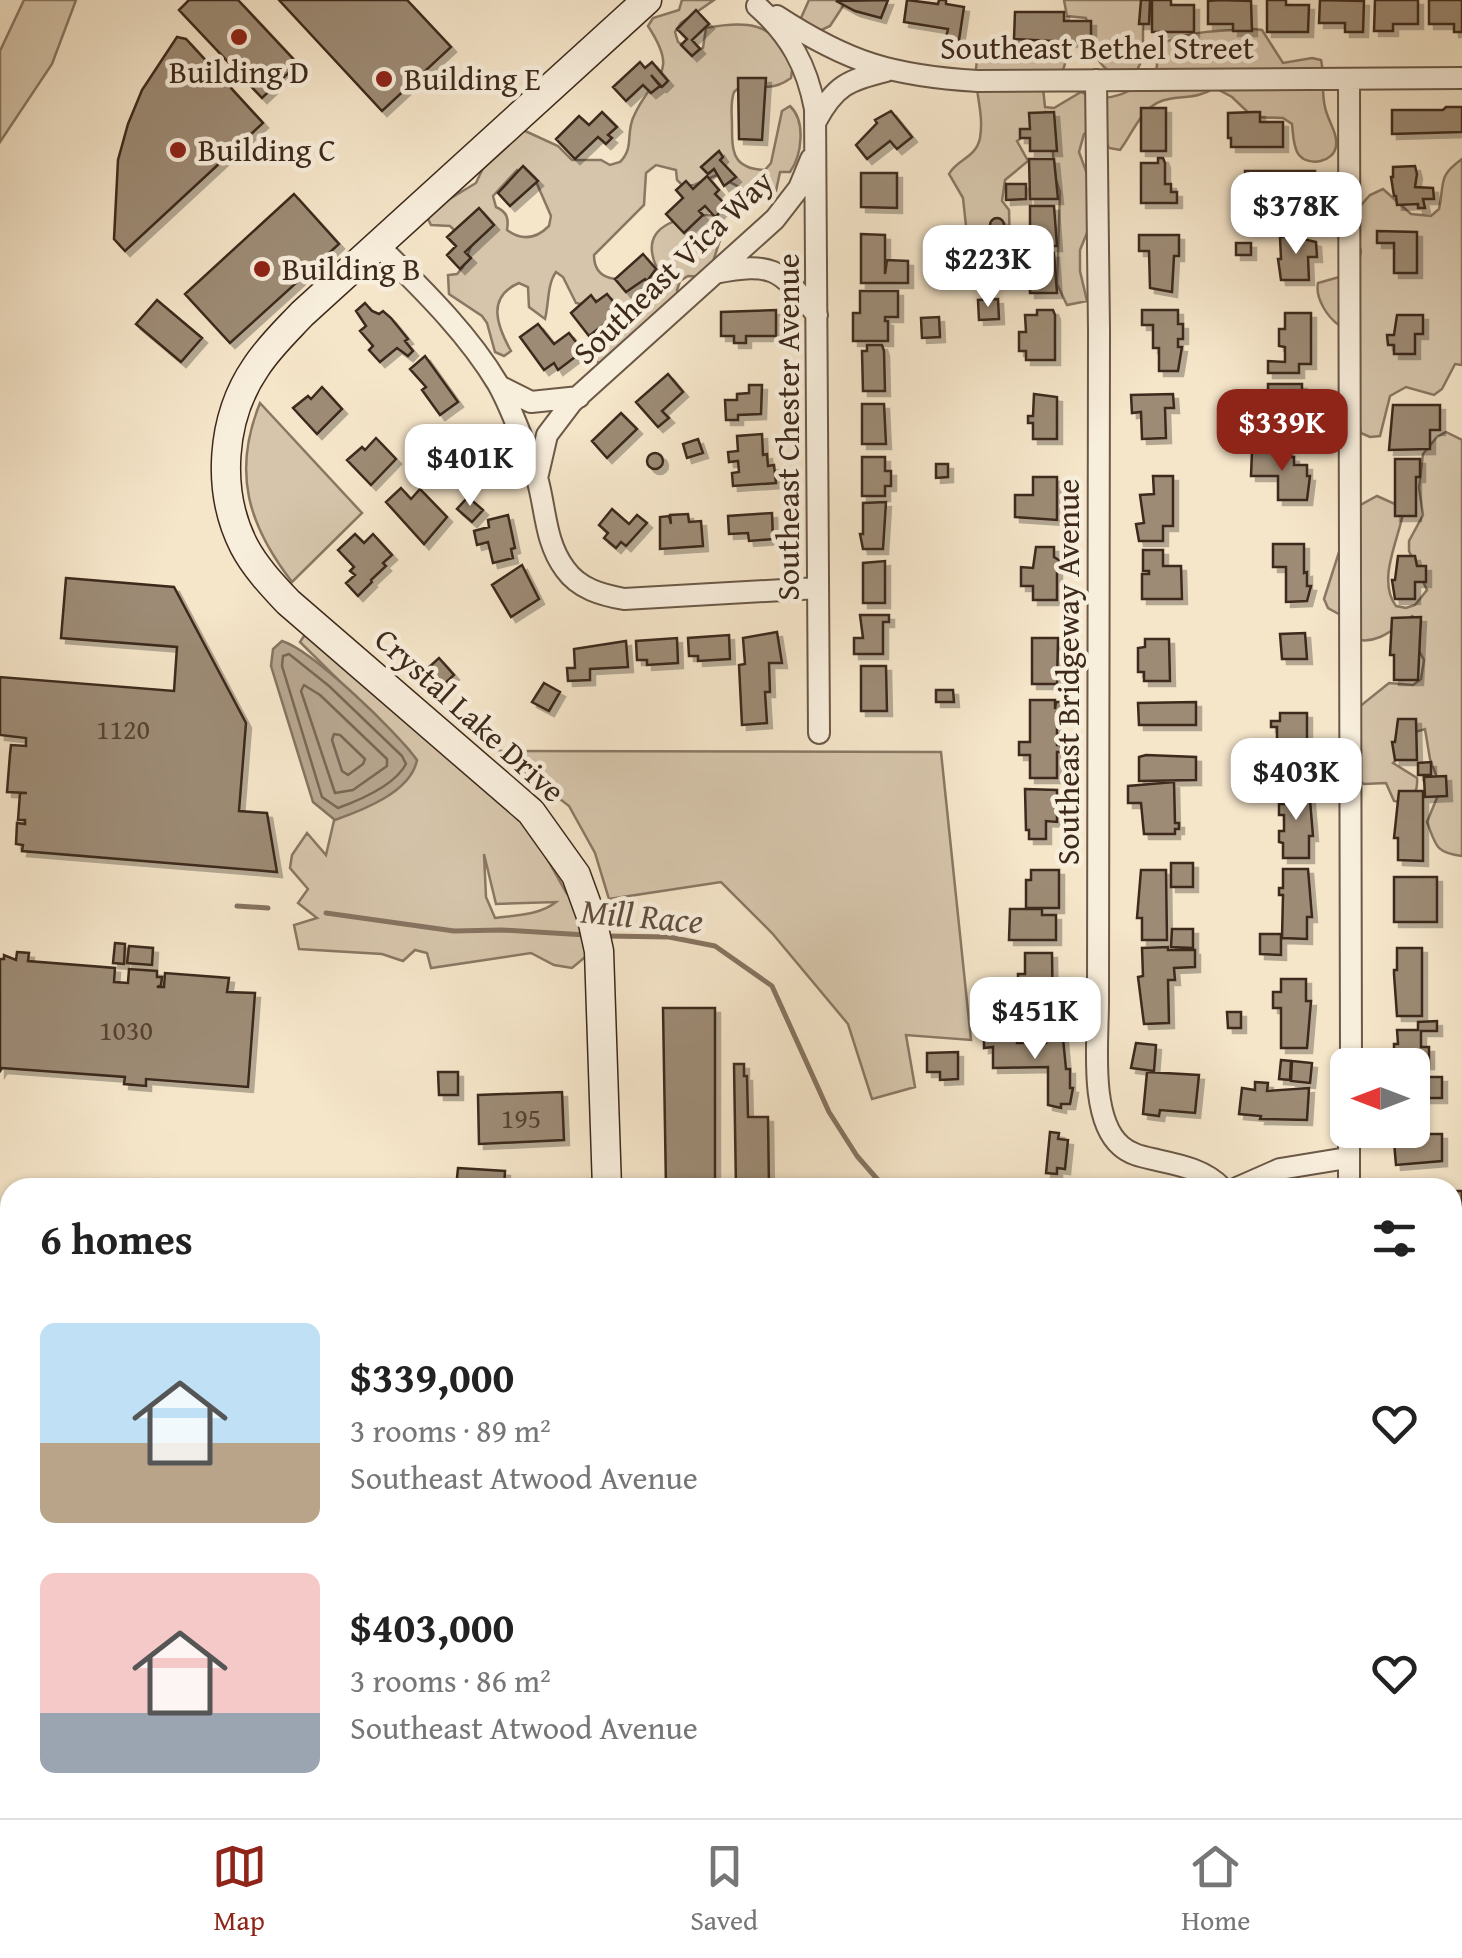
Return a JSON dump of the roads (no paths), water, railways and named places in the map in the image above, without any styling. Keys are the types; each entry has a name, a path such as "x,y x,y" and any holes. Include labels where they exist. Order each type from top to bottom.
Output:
{"street":[{"name":"Crystal Lake Drive","path":"606,1178 599,952 592,918 576,876 532,812 288,602 262,574 233,518 226,457 242,390 270,347 647,0"},
{"name":"Southeast Bethel Street","path":"753,3 828,45 887,70 922,78 1462,78"},
{"name":"Southeast Chester Avenue","path":"753,3 782,30 797,52 812,89 816,121 819,733"},
{"path":"816,121 829,100 850,80 887,70"},
{"name":"Southeast Bridgeway Avenue","path":"1096,80 1098,1002 1102,1112 1112,1136 1122,1147 1137,1156 1198,1172 1207,1178"},
{"path":"1349,80 1350,1048"},
{"name":"Southeast Vica Way","path":"537,476 547,436 572,402 775,219 794,197 813,153 816,121"},
{"path":"378,245 464,338 499,386 537,476 556,556 578,583 604,596 624,599 818,588"},
{"path":"713,273 769,268 796,286 818,315"},
{"name":"Southeast Vica Way","path":"499,386 531,402 581,396"},
{"path":"1348,1148 1348,1178"},
{"path":"1262,1178 1291,1166 1347,1158"}],"water":[{"path":"282,641 313,660 354,694 417,760 406,781 396,790 335,820 313,802 271,666 273,649"}],"waterway":[{"name":"Mill Race","path":"237,906 268,908"},
{"name":"Mill Race","path":"326,913 454,931 586,935"},
{"name":"Mill Race","path":"607,936 669,937 715,946 772,986 829,1112 876,1178"}],"place":[{"name":"Building D","path":"239,37"},
{"name":"Building E","path":"384,79"},
{"name":"Building C","path":"178,150"},
{"name":"Building B","path":"262,269"}]}
